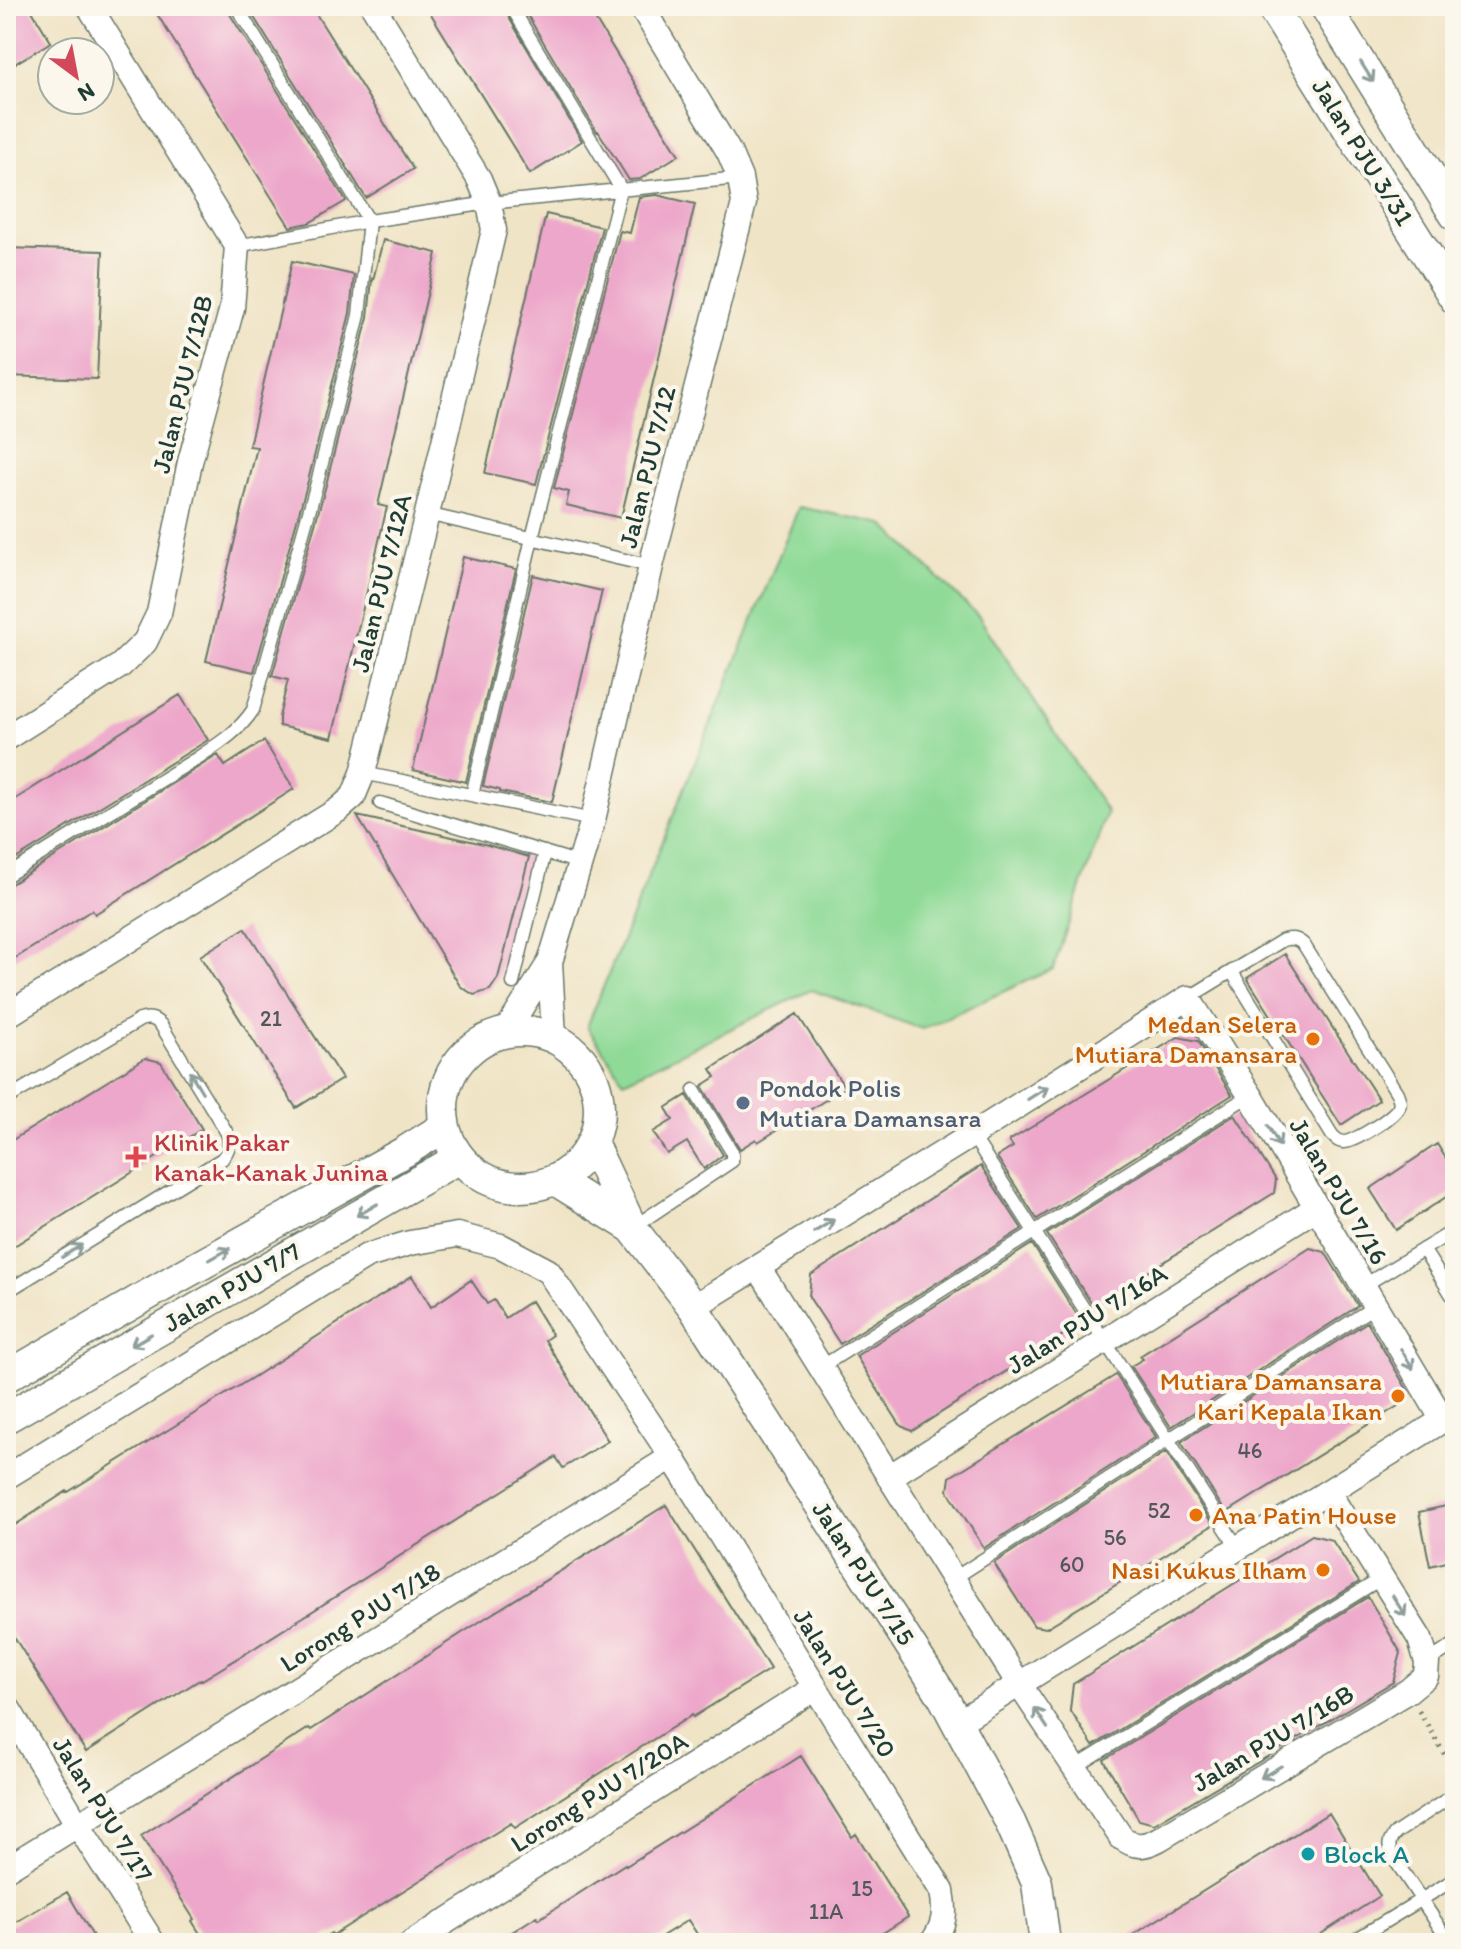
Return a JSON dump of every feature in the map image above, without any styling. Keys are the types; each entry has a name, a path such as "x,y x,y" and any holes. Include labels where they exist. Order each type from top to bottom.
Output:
{"street":[{"path":"89,6 237,246"},
{"name":"Jalan PJU 7/12A","path":"6,1016 338,810 353,797 363,773 494,230 489,203 479,179 373,6"},
{"name":"Jalan PJU 7/12","path":"505,1033 550,962 593,820 651,566 744,203 740,178 729,152 641,6"},
{"name":"Jalan PJU 3/31","path":"1271,6 1455,299"},
{"name":"Jalan PJU 3/31","path":"1325,6 1455,215"},
{"name":"Jalan PJU 7/12B","path":"6,738 120,666 145,642 159,613 190,462 232,308 237,246"},
{"name":"Jalan PJU 7/12","path":"550,962 554,1038"},
{"path":"693,1307 1188,998"},
{"name":"Jalan PJU 7/16","path":"957,1723 1449,1416 1369,1296 1250,1095 1188,998"},
{"path":"529,1032 554,1038 574,1052 590,1071 598,1094 599,1119 592,1143 576,1165 555,1180 529,1187 503,1186 479,1175 459,1158 444,1127 443,1102 449,1079 463,1058 482,1042 505,1033 529,1032"},
{"name":"Jalan PJU 7/7","path":"6,1377 444,1127"},
{"name":"Jalan PJU 7/15","path":"592,1143 632,1228 693,1307 942,1695 1010,1822 1037,1883 1045,1943"},
{"name":"Jalan PJU 7/7","path":"6,1418 459,1158"},
{"name":"Jalan PJU 7/15","path":"555,1180 632,1228"},
{"name":"Jalan PJU 7/16A","path":"889,1477 1316,1208"},
{"name":"Jalan PJU 7/20","path":"6,1477 367,1256 410,1243 457,1235 501,1246 548,1271 672,1457 942,1891 945,1911 941,1928 932,1943"},
{"path":"758,1267 1019,1684"},
{"name":"Lorong PJU 7/18","path":"6,1869 672,1457"},
{"path":"1328,1492 1420,1639 1427,1662"},
{"name":"Jalan PJU 7/16B","path":"1019,1684 1121,1837 1130,1845 1148,1845 1415,1686 1426,1676 1427,1662"},
{"name":"Lorong PJU 7/20A","path":"412,1943 815,1688"},
{"name":"Jalan PJU 7/17","path":"6,1705 153,1943"}],"lane":[{"path":"6,876 244,725 253,710 317,483 359,315 369,221 236,6"},
{"path":"472,795 532,538 621,189 511,6"},
{"path":"237,246 369,221 489,203 740,178"},
{"path":"427,514 651,566"},
{"path":"363,773 593,820"},
{"path":"380,803 580,863"},
{"path":"513,983 545,852"},
{"path":"1188,998 1283,940 1298,940 1397,1093 1400,1101 1393,1115 1353,1140 1338,1141 1232,972"},
{"path":"6,1099 148,1017 161,1025 230,1141 222,1159 6,1292"},
{"path":"632,1228 732,1161 732,1152 694,1090"},
{"path":"821,1367 1250,1095"},
{"path":"972,1135 1238,1548"},
{"path":"953,1579 1168,1440 1369,1296 1423,1249 1455,1230"},
{"path":"1423,1249 1455,1300"},
{"path":"1074,1768 1382,1578"},
{"path":"1427,1662 1455,1644"},
{"path":"1450,1943 1391,1854 1389,1846 1390,1838 1396,1833 1455,1794"},
{"path":"1350,1943 1455,1879"}],"path":[{"path":"1419,1711 1455,1772"}],"green space":[{"path":"799,507 883,524 979,617 1107,812 1053,969 922,1029 811,990 624,1081 587,1027"}],"building":[{"path":"6,6 29,6 47,36 36,36 36,51 6,69"},
{"path":"152,6 227,6 346,201 309,223 290,227"},
{"path":"247,6 311,6 413,169 366,198"},
{"path":"426,6 502,6 582,141 530,174"},
{"path":"522,6 587,6 679,155 640,179 629,180"},
{"path":"657,195 695,204 621,518 566,505 569,492 554,488 620,231 630,233 639,197"},
{"path":"546,214 602,227 536,484 485,473"},
{"path":"383,240 437,253 378,505 387,507 332,738 279,726 288,680 272,676 326,485 368,317 372,279"},
{"path":"6,248 103,251 97,379 6,376"},
{"path":"292,261 354,275 350,313 308,481 254,672 206,661 257,447 249,446"},
{"path":"463,557 516,569 466,782 413,770"},
{"path":"533,575 602,591 552,802 483,786"},
{"path":"180,695 208,740 6,865 6,805"},
{"path":"264,741 294,789 95,914 92,910 6,964 6,885 218,755 225,766"},
{"path":"357,816 529,857 498,978 490,990 474,995 460,986"},
{"path":"245,928 342,1079 296,1108 200,956"},
{"name":"Medan Selera Mutiara Damansara","path":"1285,954 1379,1100 1341,1125 1247,978"},
{"path":"797,1014 845,1088 758,1142 756,1139 740,1149 702,1086 716,1077 711,1069"},
{"path":"1178,1037 1198,1041 1232,1095 1037,1219 997,1157 1013,1147 1009,1141"},
{"path":"145,1058 161,1062 202,1129 6,1251 6,1144"},
{"path":"687,1095 723,1155 704,1169 687,1142 667,1154 653,1132 673,1120 666,1108"},
{"path":"1235,1115 1276,1180 1274,1193 1093,1306 1047,1234"},
{"path":"1437,1144 1455,1173 1455,1191 1396,1230 1370,1189"},
{"path":"981,1166 1022,1229 840,1344 809,1297 811,1275"},
{"path":"1032,1244 1082,1323 912,1431 901,1426 856,1356"},
{"path":"1310,1248 1325,1252 1358,1306 1171,1427 1131,1366 1143,1359 1140,1356"},
{"path":"412,1276 431,1307 471,1280 487,1304 494,1300 505,1318 531,1301 552,1335 545,1340 608,1441 563,1468 556,1457 86,1752 6,1624 6,1531"},
{"path":"1367,1322 1408,1391 1406,1401 1226,1513 1181,1442"},
{"path":"1116,1375 1156,1437 984,1548 948,1491 950,1477"},
{"path":"1166,1452 1213,1525 1046,1628 1034,1626 994,1563"},
{"path":"1455,1504 1455,1560 1430,1566 1419,1512"},
{"path":"666,1505 770,1669 515,1828 511,1823 333,1935 331,1933 315,1943 206,1943 141,1836"},
{"path":"1312,1535 1332,1540 1359,1582 1093,1746 1070,1710 1073,1684"},
{"path":"1368,1597 1401,1653 1393,1682 1154,1824 1139,1820 1104,1760"},
{"path":"801,1756 852,1837 856,1834 908,1917 867,1943 703,1943 688,1920 651,1943 495,1943 626,1866"},
{"name":"Block A","path":"1329,1813 1380,1896 1307,1943 1120,1943"},
{"path":"67,1892 97,1943 6,1943 6,1928"}],"place":[{"name":"Medan Selera Mutiara Damansara","path":"1313,1039"},
{"name":"Pondok Polis Mutiara Damansara","path":"743,1103"},
{"name":"Klinik Pakar Kanak-Kanak Junina","path":"136,1157"},
{"name":"Mutiara Damansara Kari Kepala Ikan","path":"1398,1396"},
{"name":"Ana Patin House","path":"1196,1515"},
{"name":"Nasi Kukus Ilham","path":"1323,1570"},
{"name":"Block A","path":"1308,1854"}]}
